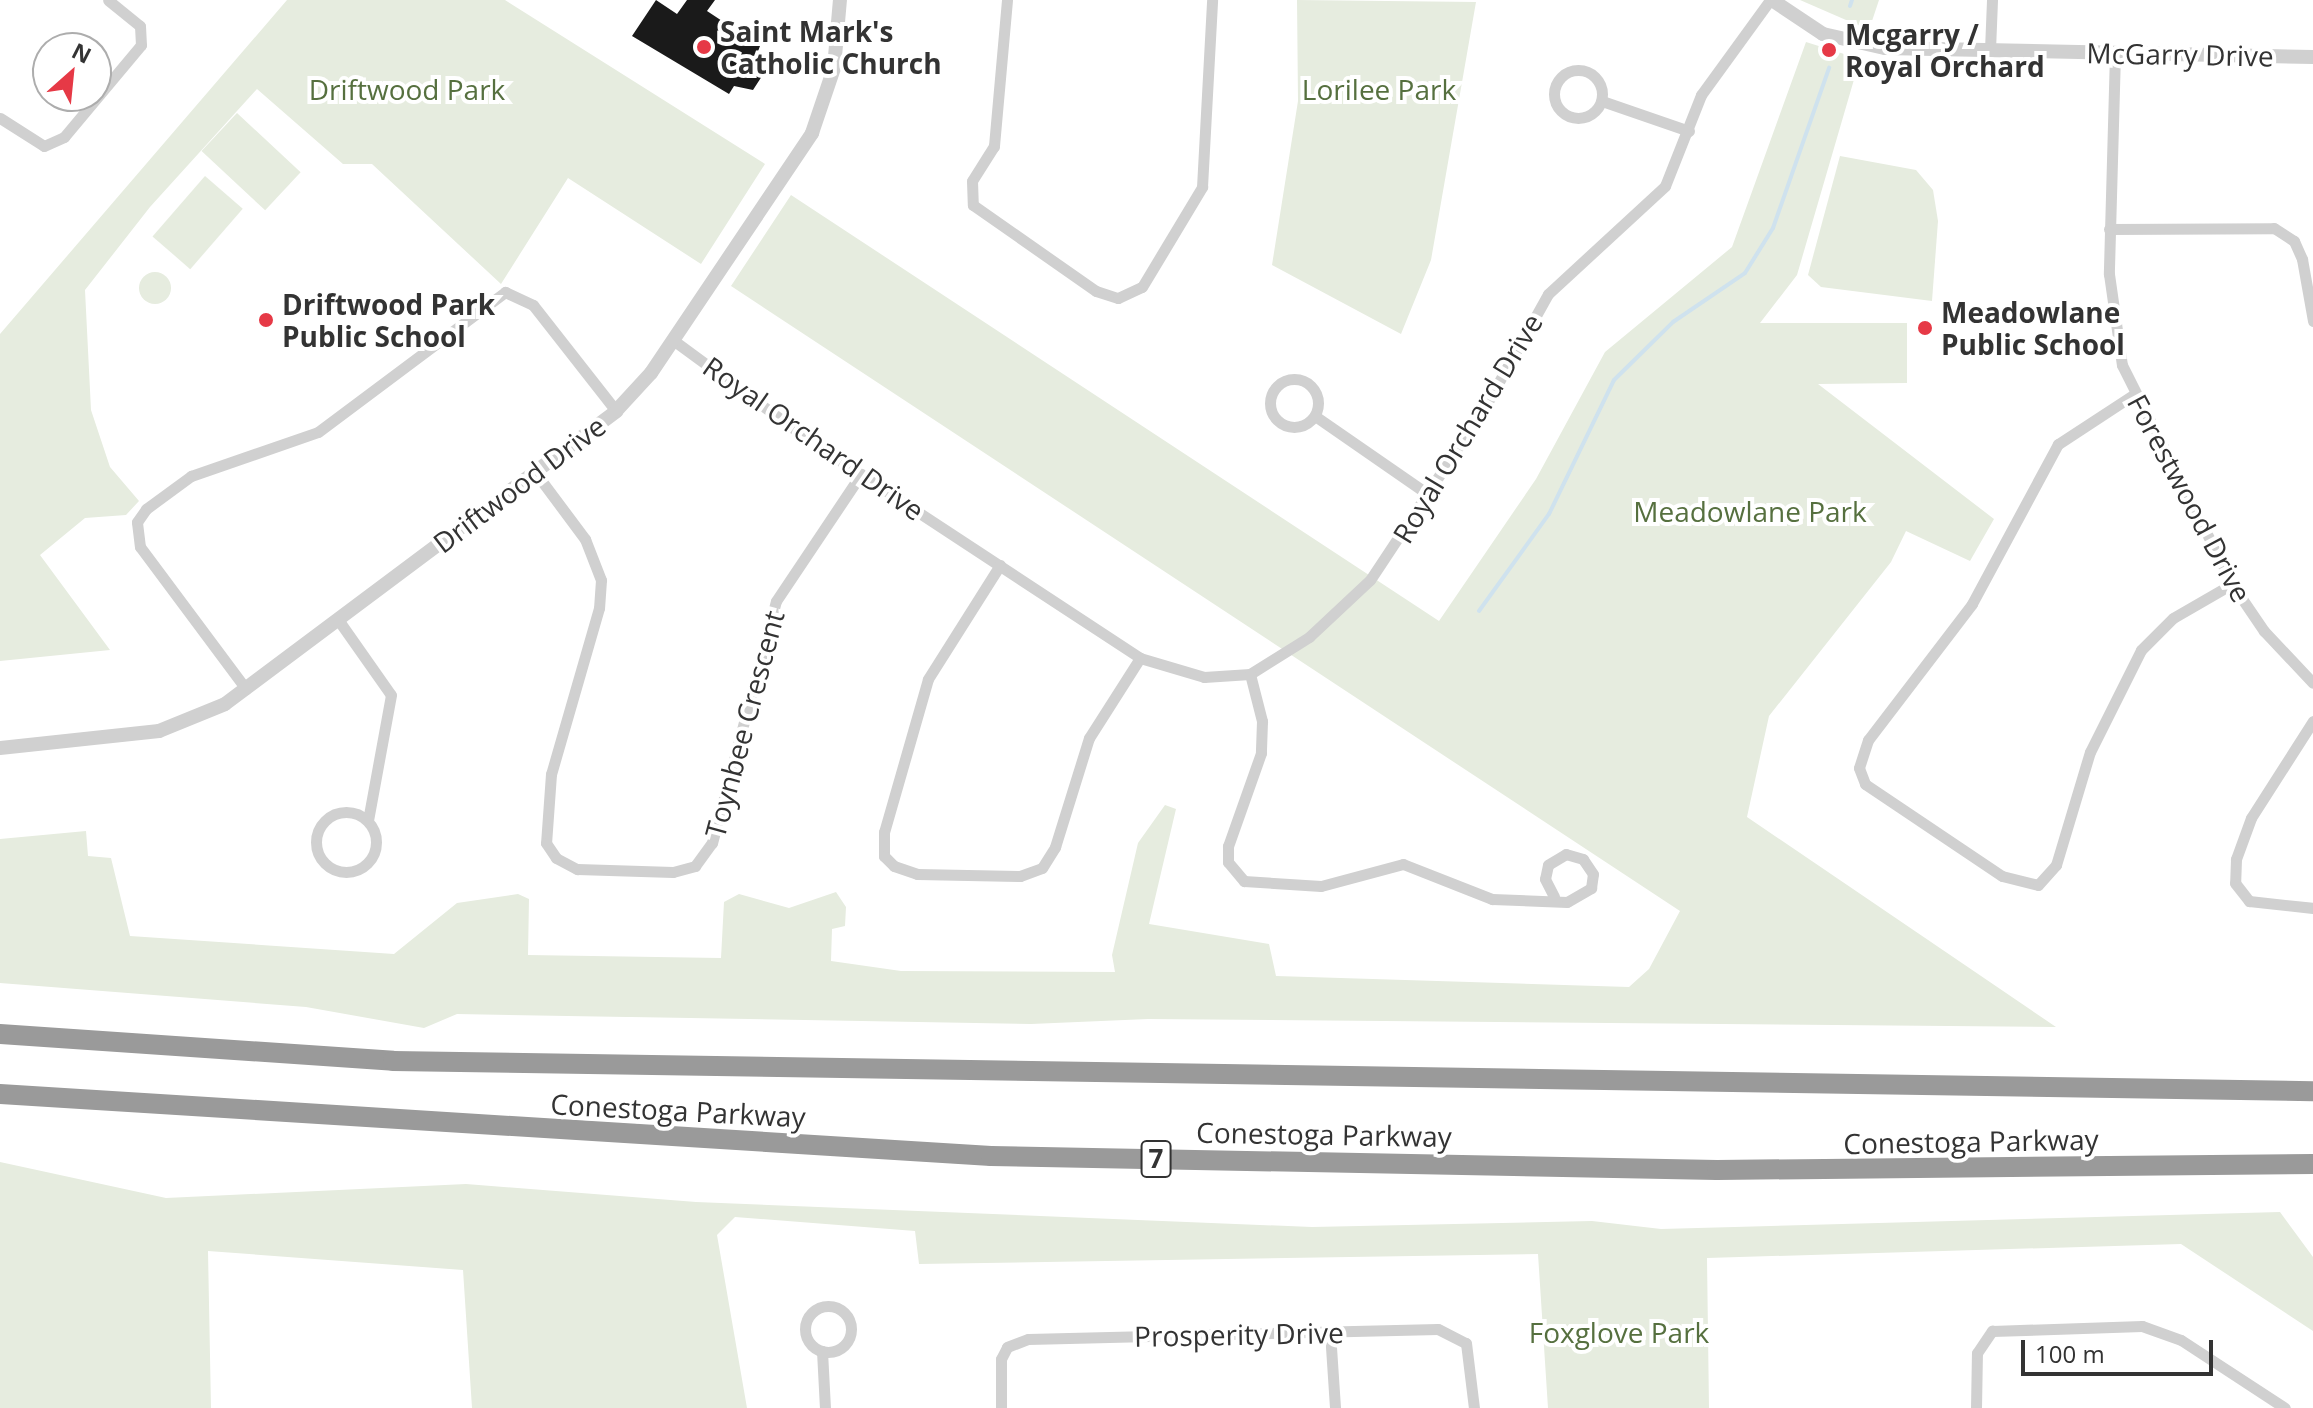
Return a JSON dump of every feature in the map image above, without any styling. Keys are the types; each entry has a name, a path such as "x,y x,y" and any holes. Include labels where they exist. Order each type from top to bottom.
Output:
{"highway":[{"name":"Conestoga Parkway","path":"0,1034 409,1062 2313,1091"},
{"name":"Conestoga Parkway","path":"0,1094 991,1156 1717,1170 2313,1164"}],"street":[{"path":"0,118 44,146 64,137 141,45 140,26 108,0"},
{"name":"Driftwood Drive","path":"0,748 159,731 198,718 246,689 339,621 616,411 673,340 812,133 834,68 840,0"},
{"path":"1007,0 994,146 972,181 973,205 1096,291 1118,298 1142,287 1202,187 1212,0"},
{"name":"Royal Orchard Drive","path":"673,340 861,474 1140,658 1204,677 1250,674 1309,637 1370,580 1429,495 1548,294 1650,207 1689,131 1713,75 1771,0"},
{"name":"McGarry Drive","path":"1771,0 1797,20 1860,45 2313,57"},
{"path":"1990,50 1992,0"},
{"name":"Forestwood Drive","path":"2115,53 2109,229 2112,327 2133,395 2232,584 2264,631 2313,683"},
{"path":"1572,70 1588,72 1601,84 1602,101 1591,115 1569,117 1555,102 1555,86 1572,70"},
{"path":"1602,101 1689,131"},
{"path":"2109,229 2274,228 2294,241 2302,259 2313,321"},
{"path":"246,689 140,547 137,522 146,509 191,476 318,432 505,292 533,305 616,411"},
{"path":"1294,379 1312,387 1318,400 1315,416 1301,427 1279,423 1270,410 1275,388 1294,379"},
{"path":"2133,395 2058,444 1972,604 1868,740 1859,768 1865,784 2002,876 2038,885 2056,865 2090,752 2141,650 2173,618 2232,584"},
{"path":"1315,416 1429,495"},
{"name":"Toynbee Crescent","path":"535,472 585,539 601,580 599,608 551,774 546,843 556,858 577,869 673,872 695,866 712,843 776,601 861,474"},
{"path":"1000,565 928,679 884,832 884,856 894,866 917,874 1006,876 1042,868 1089,738 1140,658"},
{"path":"339,621 391,695 368,820 379,839 366,864 336,866 319,859 314,837 324,821 368,820"},
{"path":"1250,674 1262,721 1261,753 1228,846 1228,862 1244,881 1321,886 1403,864 1492,899 1554,897 1576,901 1591,888 1593,874 1583,859 1566,854 1548,865 1546,887 1554,897"},
{"path":"2313,721 2251,818 2236,859 2235,883 2249,901 2313,908"},
{"path":"833,1307 845,1315 850,1335 836,1351 822,1351 810,1343 807,1321 818,1309 833,1307"},
{"path":"1976,1408 1977,1353 1992,1331 2142,1326 2181,1340 2285,1408"},
{"path":"1330,1332 1335,1408"},
{"name":"Prosperity Drive","path":"1001,1408 1001,1359 1007,1347 1028,1339 1330,1332 1454,1334 1471,1358 1474,1408"},
{"path":"822,1351 825,1408"}],"green space":[{"name":"Driftwood Park","path":"287,0 505,0 765,164 701,264 568,178 501,284 372,164 343,164 257,89 150,207 85,290 91,410 110,467 139,501 126,515 85,518 40,555 110,650 0,661 0,334"},
{"name":"Lorilee Park","path":"1297,0 1476,2 1431,260 1401,334 1272,265 1298,101"},
{"path":"1800,0 1879,0 1869,30"},
{"name":"Meadowlane Park","path":"1806,42 1860,59 1797,275 1760,323 1907,323 1907,383 1818,384 1994,519 1970,561 1906,531 1891,562 1769,716 1747,817 2056,1027 1148,1019 1031,1024 457,1014 424,1028 306,1007 0,983 0,839 86,831 88,856 111,858 130,936 394,954 457,903 518,894 529,899 528,955 721,958 724,902 739,894 789,908 836,892 846,907 845,926 832,929 831,961 901,971 1115,972 1112,955 1138,843 1165,805 1176,809 1149,924 1269,944 1276,976 1629,987 1649,969 1680,911 731,286 791,195 1439,621 1536,479 1605,352 1732,247"},
{"path":"237,113 301,172 265,210 202,151"},
{"path":"1840,156 1916,170 1933,190 1938,221 1932,301 1821,287 1808,275"},
{"path":"205,176 243,209 190,269 153,236"},
{"path":"155,272 166,277 171,288 166,299 155,304 144,299 139,288 144,277"},
{"name":"Foxglove Park","path":"0,1162 166,1198 466,1184 696,1202 1312,1227 1592,1221 1661,1229 2280,1212 2313,1257 2313,1331 2181,1244 1707,1258 1709,1408 1548,1408 1538,1254 919,1264 915,1231 735,1217 717,1235 747,1408 472,1408 463,1270 208,1251 211,1408 0,1408"}],"building":[{"name":"Saint Mark's Catholic Church","path":"656,0 677,14 687,0 715,0 707,11 760,46 754,62 766,70 753,90 734,86 729,94 632,36"}],"waterway":[{"path":"1850,6 1852,0"},
{"path":"1479,611 1549,514 1614,380 1673,322 1745,273 1773,228 1829,68"}],"place":[{"name":"Saint Mark's Catholic Church","path":"704,47"},
{"name":"Mcgarry / Royal Orchard","path":"1829,50"},
{"name":"Driftwood Park Public School","path":"266,320"},
{"name":"Meadowlane Public School","path":"1925,328"}]}
